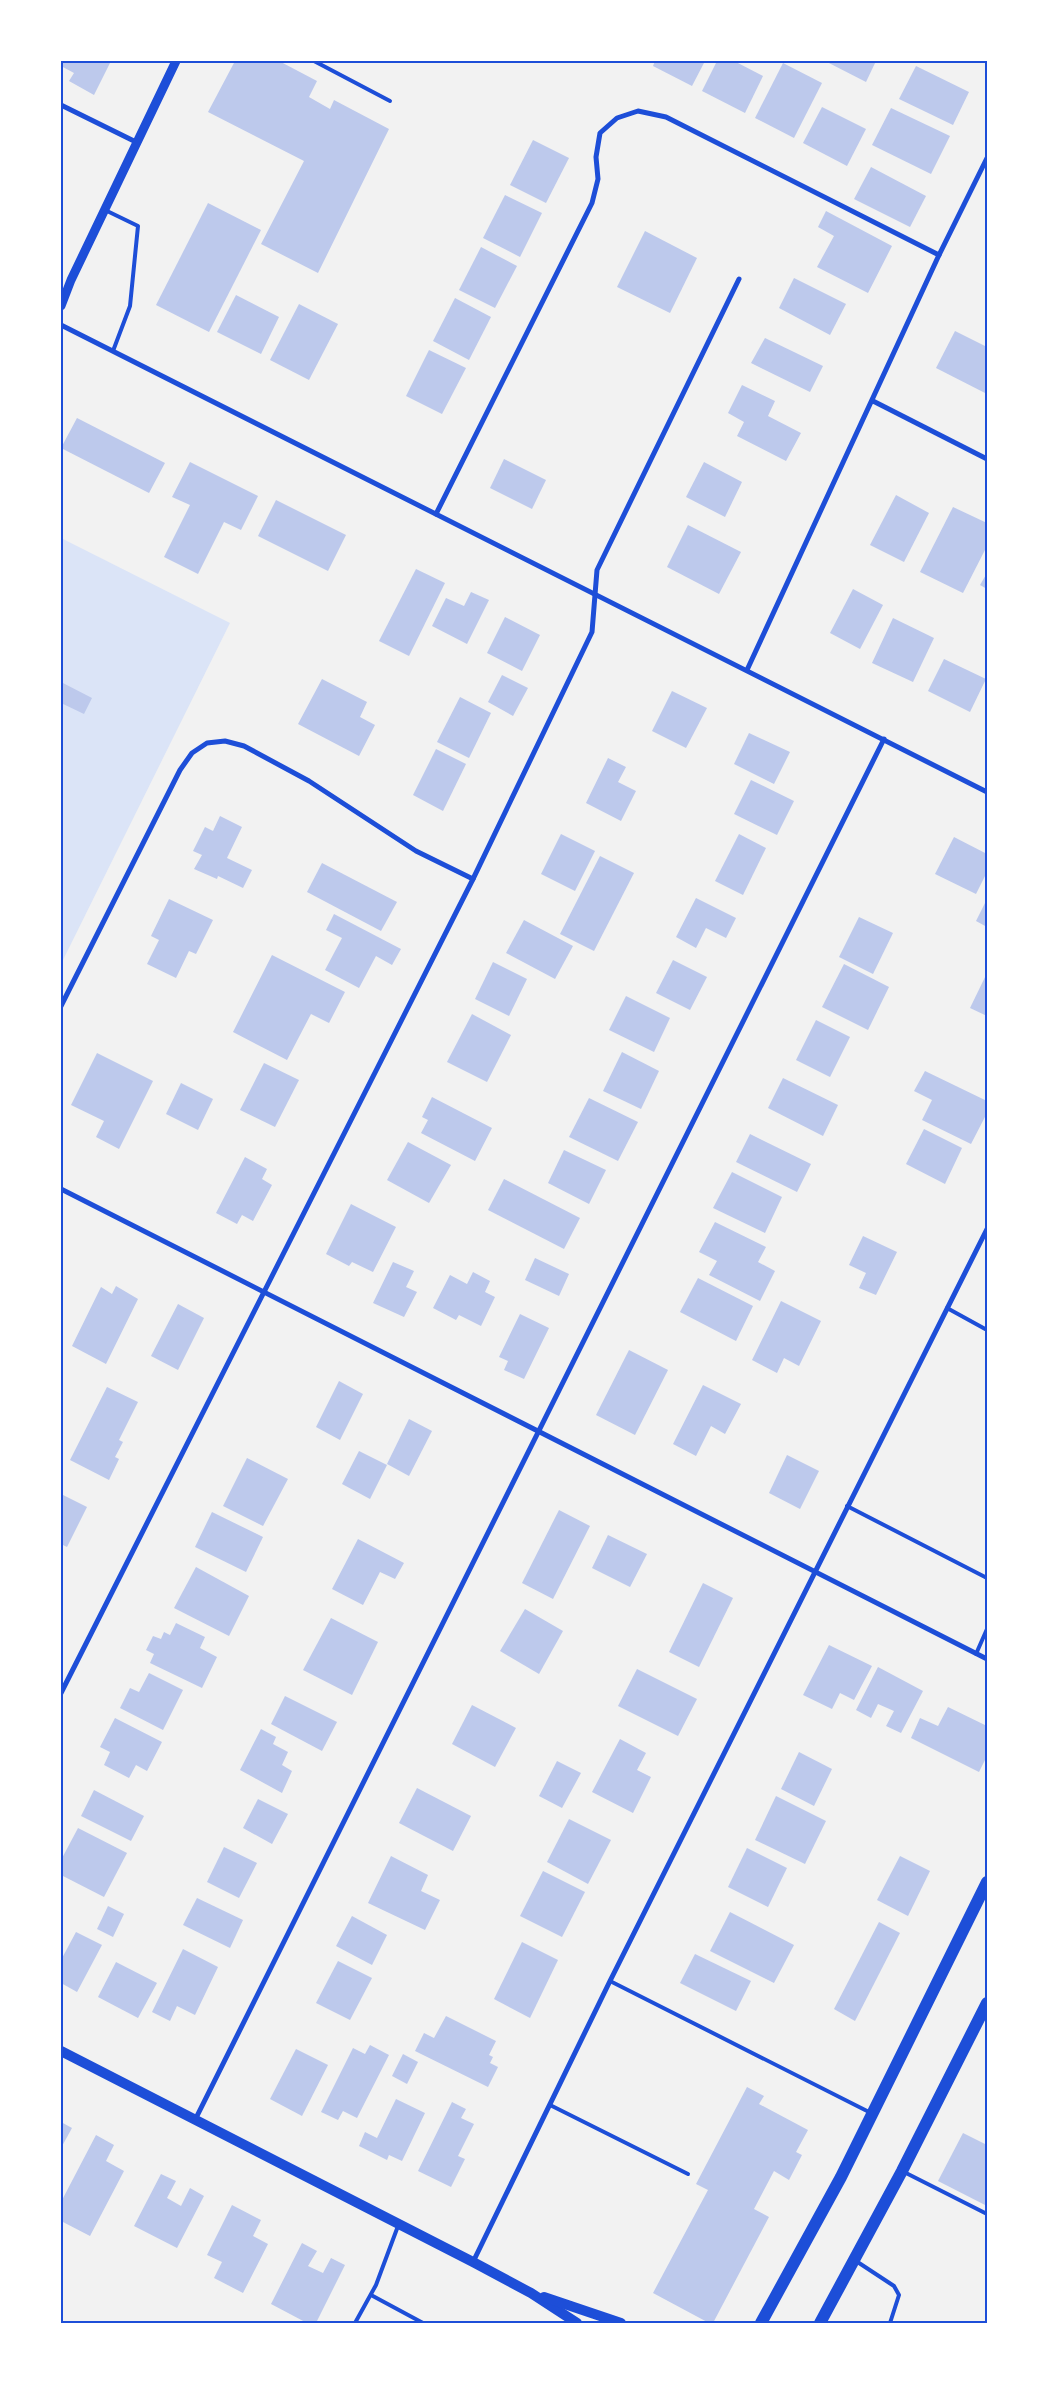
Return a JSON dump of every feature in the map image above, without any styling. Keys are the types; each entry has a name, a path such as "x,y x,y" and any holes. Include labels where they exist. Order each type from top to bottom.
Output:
{"main road":[{"path":"761,2323 840,2177 987,1882"},
{"path":"820,2323 902,2172 987,2002"},
{"path":"61,2051 398,2226 473,2262 531,2293 577,2323"},
{"path":"531,2293 621,2323"}],"street":[{"path":"61,306 71,280 176,61"},
{"path":"61,105 136,142"},
{"path":"436,514 592,203 598,179 596,157 600,133 617,118 638,111 666,117 939,254"},
{"path":"747,670 873,401 939,254 987,158"},
{"path":"61,1693 473,879 592,632 597,570 739,279"},
{"path":"61,325 987,792"},
{"path":"873,401 987,460"},
{"path":"195,2120 884,740"},
{"path":"61,1006 180,770 192,753 207,743 225,741 244,746 309,781 416,851 473,879"},
{"path":"61,1189 815,1570 987,1659"},
{"path":"473,2262 610,1981 987,1229"}],"lane":[{"path":"314,61 390,102"},
{"path":"104,210 138,226 130,306 114,351"},
{"path":"947,1308 987,1330"},
{"path":"847,1506 987,1578"},
{"path":"976,1654 987,1630"},
{"path":"610,1981 872,2113"},
{"path":"550,2105 688,2174"},
{"path":"902,2172 987,2214"},
{"path":"355,2323 371,2295 398,2226"},
{"path":"855,2260 894,2286 899,2295 890,2323"},
{"path":"371,2295 423,2323"}],"shaded area":[{"path":"61,538 230,623 61,964"}],"building":[{"path":"61,61 111,61 94,95 69,81 74,73 61,66"},
{"path":"235,61 279,61 317,81 309,97 330,109 334,100 389,129 318,273 261,244 304,161 208,112"},
{"path":"655,61 705,61 692,86 653,66"},
{"path":"717,61 734,61 763,76 745,113 702,91"},
{"path":"825,61 876,61 866,82"},
{"path":"783,63 822,83 794,138 755,118"},
{"path":"916,66 969,92 953,125 899,99"},
{"path":"822,107 866,129 847,166 803,143"},
{"path":"891,108 950,136 931,174 872,145"},
{"path":"533,140 569,158 546,203 510,185"},
{"path":"871,167 926,196 910,227 854,199"},
{"path":"505,195 542,213 520,257 483,238"},
{"path":"208,203 261,230 209,332 156,305"},
{"path":"826,211 892,246 868,293 817,267 834,236 818,227"},
{"path":"645,231 697,258 670,313 617,287"},
{"path":"481,247 517,266 495,308 459,290"},
{"path":"794,278 846,304 830,335 779,308"},
{"path":"236,295 279,317 261,354 217,332"},
{"path":"455,298 491,317 469,360 433,341"},
{"path":"299,304 338,324 309,380 270,360"},
{"path":"955,331 987,347 987,394 936,368"},
{"path":"765,338 823,366 810,392 751,363"},
{"path":"429,350 466,368 442,414 406,396"},
{"path":"742,385 775,401 768,416 801,433 786,461 737,436 744,422 728,413"},
{"path":"77,418 165,463 149,493 61,448"},
{"path":"504,459 546,480 532,509 490,488"},
{"path":"190,462 258,496 241,530 224,522 198,574 164,557 190,505 172,497"},
{"path":"704,462 742,482 725,517 686,497"},
{"path":"896,495 929,513 904,562 870,545"},
{"path":"276,500 346,535 328,571 258,536"},
{"path":"953,507 987,523 987,546 963,593 920,572"},
{"path":"688,525 741,552 719,594 667,567"},
{"path":"416,569 445,583 409,656 379,641"},
{"path":"987,573 987,589 980,585"},
{"path":"853,589 883,605 860,649 830,633"},
{"path":"471,592 489,600 467,644 432,626 446,598 464,606"},
{"path":"505,617 540,635 522,671 487,653"},
{"path":"893,618 934,638 913,682 872,663"},
{"path":"944,659 986,679 970,712 928,691"},
{"path":"502,675 528,688 513,716 488,702"},
{"path":"322,679 367,702 360,717 375,725 359,756 298,724"},
{"path":"61,682 92,698 84,714 61,703"},
{"path":"672,691 707,708 686,748 652,731"},
{"path":"460,697 491,713 469,758 437,742"},
{"path":"749,733 790,752 774,784 734,764"},
{"path":"436,749 466,764 443,811 413,795"},
{"path":"608,758 626,767 618,782 636,791 621,821 586,803"},
{"path":"751,780 794,801 777,835 734,814"},
{"path":"220,816 242,827 227,858 252,870 243,888 218,876 217,879 194,869 202,855 193,851 205,827 213,831"},
{"path":"561,834 595,851 575,891 541,874"},
{"path":"739,834 766,848 743,895 715,881"},
{"path":"954,837 987,854 987,872 976,894 935,874"},
{"path":"600,856 634,873 594,951 560,934"},
{"path":"322,863 397,902 381,931 307,892"},
{"path":"696,898 736,918 726,938 706,928 696,948 676,937"},
{"path":"169,899 213,920 196,954 189,951 176,978 147,964 159,940 151,936"},
{"path":"987,899 987,927 976,921"},
{"path":"334,914 401,949 392,965 376,956 359,988 325,970 342,938 326,930"},
{"path":"859,917 893,933 873,974 839,957"},
{"path":"524,920 573,946 555,979 506,953"},
{"path":"272,955 345,992 329,1023 311,1014 287,1060 233,1032"},
{"path":"673,960 707,977 690,1010 656,993"},
{"path":"493,962 527,979 509,1016 475,999"},
{"path":"844,964 889,987 868,1030 822,1007"},
{"path":"987,973 987,1016 970,1008"},
{"path":"626,996 670,1018 654,1052 609,1030"},
{"path":"472,1014 511,1035 487,1082 447,1062"},
{"path":"816,1020 850,1037 830,1077 796,1060"},
{"path":"622,1052 659,1071 641,1109 603,1091"},
{"path":"97,1053 153,1081 119,1149 96,1137 104,1121 71,1105"},
{"path":"264,1063 299,1080 275,1127 240,1110"},
{"path":"925,1071 987,1101 987,1113 971,1144 922,1120 932,1100 914,1091"},
{"path":"783,1078 838,1105 823,1136 768,1108"},
{"path":"181,1083 213,1099 198,1130 166,1114"},
{"path":"432,1097 492,1128 475,1161 421,1133 428,1120 422,1117"},
{"path":"589,1098 638,1122 618,1161 569,1137"},
{"path":"924,1129 962,1148 945,1184 906,1164"},
{"path":"750,1134 811,1164 797,1192 736,1162"},
{"path":"408,1142 451,1165 429,1203 387,1180"},
{"path":"564,1150 606,1170 589,1204 548,1183"},
{"path":"245,1157 267,1169 262,1179 272,1185 253,1221 242,1215 237,1224 216,1213"},
{"path":"732,1172 782,1197 765,1233 713,1208"},
{"path":"504,1179 580,1218 564,1249 488,1210"},
{"path":"351,1204 396,1227 373,1272 352,1262 349,1266 326,1254"},
{"path":"715,1222 766,1247 758,1262 775,1271 760,1301 709,1275 717,1261 699,1252"},
{"path":"863,1236 897,1252 876,1295 859,1288 866,1273 849,1265"},
{"path":"535,1258 569,1274 559,1296 525,1280"},
{"path":"393,1262 414,1271 406,1287 417,1292 404,1317 373,1303"},
{"path":"473,1272 490,1281 485,1292 495,1297 481,1326 459,1315 456,1320 433,1308 450,1275 467,1284"},
{"path":"698,1278 753,1306 736,1341 680,1312"},
{"path":"116,1286 138,1299 106,1364 72,1346 101,1287 112,1294"},
{"path":"781,1301 821,1321 799,1366 784,1358 777,1373 752,1360"},
{"path":"178,1304 204,1318 178,1370 151,1356"},
{"path":"520,1314 549,1328 524,1379 504,1370 508,1361 499,1357"},
{"path":"629,1350 668,1370 635,1435 596,1415"},
{"path":"339,1381 363,1394 340,1440 316,1427"},
{"path":"703,1385 741,1404 725,1434 711,1426 696,1456 673,1444"},
{"path":"107,1387 138,1402 119,1440 123,1442 115,1457 119,1459 109,1480 70,1460"},
{"path":"409,1419 432,1431 409,1476 387,1464"},
{"path":"359,1451 387,1465 370,1499 342,1484"},
{"path":"787,1455 819,1471 800,1509 769,1493"},
{"path":"247,1458 288,1479 263,1526 223,1506"},
{"path":"61,1494 87,1507 67,1547 61,1544"},
{"path":"559,1510 590,1526 553,1599 522,1583"},
{"path":"212,1512 263,1537 246,1572 195,1547"},
{"path":"608,1535 647,1554 630,1587 592,1568"},
{"path":"358,1539 404,1563 395,1579 380,1572 363,1605 332,1589"},
{"path":"196,1567 249,1596 229,1636 174,1608"},
{"path":"703,1583 733,1598 699,1667 669,1652"},
{"path":"525,1609 563,1631 539,1674 500,1651"},
{"path":"331,1618 378,1642 352,1695 303,1670"},
{"path":"176,1623 205,1637 200,1648 217,1657 202,1688 150,1663 154,1654 146,1650 153,1636 161,1639 164,1632 170,1635"},
{"path":"829,1645 872,1666 854,1700 840,1693 832,1709 803,1695"},
{"path":"878,1667 923,1691 901,1733 886,1726 894,1711 878,1704 871,1718 856,1710"},
{"path":"637,1669 697,1699 678,1736 618,1706"},
{"path":"149,1673 183,1690 163,1730 120,1708 130,1688 139,1692"},
{"path":"285,1696 337,1722 322,1751 271,1724"},
{"path":"472,1705 516,1728 495,1767 452,1744"},
{"path":"948,1707 987,1726 987,1756 979,1772 911,1738 920,1718 938,1726"},
{"path":"115,1718 162,1742 147,1771 136,1765 129,1778 104,1765 110,1752 100,1747"},
{"path":"261,1729 276,1737 273,1744 288,1752 282,1765 292,1771 282,1793 240,1770"},
{"path":"620,1739 646,1753 637,1770 651,1777 633,1813 592,1792"},
{"path":"799,1752 832,1769 814,1806 781,1789"},
{"path":"557,1761 581,1773 562,1808 539,1796"},
{"path":"417,1788 471,1816 453,1851 399,1823"},
{"path":"94,1790 144,1816 131,1841 81,1816"},
{"path":"776,1796 826,1821 805,1864 755,1840"},
{"path":"258,1799 288,1814 272,1844 243,1828"},
{"path":"569,1819 611,1840 588,1884 547,1862"},
{"path":"78,1828 127,1853 104,1897 61,1875 61,1860"},
{"path":"224,1847 257,1863 239,1898 207,1882"},
{"path":"747,1848 787,1868 768,1907 728,1887"},
{"path":"391,1856 428,1875 421,1891 440,1900 425,1930 368,1903"},
{"path":"900,1856 930,1871 908,1916 877,1900"},
{"path":"543,1871 585,1892 562,1937 520,1916"},
{"path":"197,1898 243,1920 230,1948 183,1925"},
{"path":"108,1906 124,1914 113,1937 97,1929"},
{"path":"730,1912 794,1945 774,1983 710,1951"},
{"path":"352,1916 387,1935 372,1965 336,1946"},
{"path":"879,1922 900,1933 855,2021 834,2009"},
{"path":"76,1932 102,1945 77,1992 61,1983 61,1960"},
{"path":"522,1942 558,1960 530,2018 494,1999"},
{"path":"183,1949 218,1967 195,2015 177,2006 170,2021 152,2012"},
{"path":"695,1954 751,1981 736,2011 680,1983"},
{"path":"338,1961 372,1978 350,2020 316,2003"},
{"path":"116,1962 157,1983 138,2018 98,1997"},
{"path":"446,2016 496,2041 489,2055 493,2057 490,2063 498,2067 488,2087 415,2051 424,2033 434,2038"},
{"path":"370,2045 389,2055 357,2118 343,2111 338,2120 321,2112 353,2048 365,2054"},
{"path":"296,2049 328,2065 302,2116 270,2099"},
{"path":"403,2054 418,2062 407,2084 392,2076"},
{"path":"747,2087 764,2096 759,2104 808,2130 796,2152 802,2155 789,2180 774,2171 754,2209 769,2217 713,2323 709,2323 653,2293 708,2190 696,2184"},
{"path":"396,2099 425,2113 402,2161 389,2155 387,2160 359,2146 365,2132 377,2138"},
{"path":"452,2102 466,2109 461,2118 474,2124 458,2156 465,2159 451,2187 418,2171"},
{"path":"61,2122 72,2128 61,2148"},
{"path":"963,2133 987,2145 987,2206 938,2181"},
{"path":"96,2135 114,2145 106,2161 124,2171 90,2236 61,2221 61,2202"},
{"path":"161,2174 176,2181 167,2198 181,2206 190,2188 204,2196 177,2248 134,2226"},
{"path":"232,2205 261,2220 253,2236 268,2244 243,2293 214,2278 222,2262 207,2255"},
{"path":"302,2243 317,2251 308,2266 323,2273 331,2258 345,2265 316,2323 307,2323 271,2304"}]}
